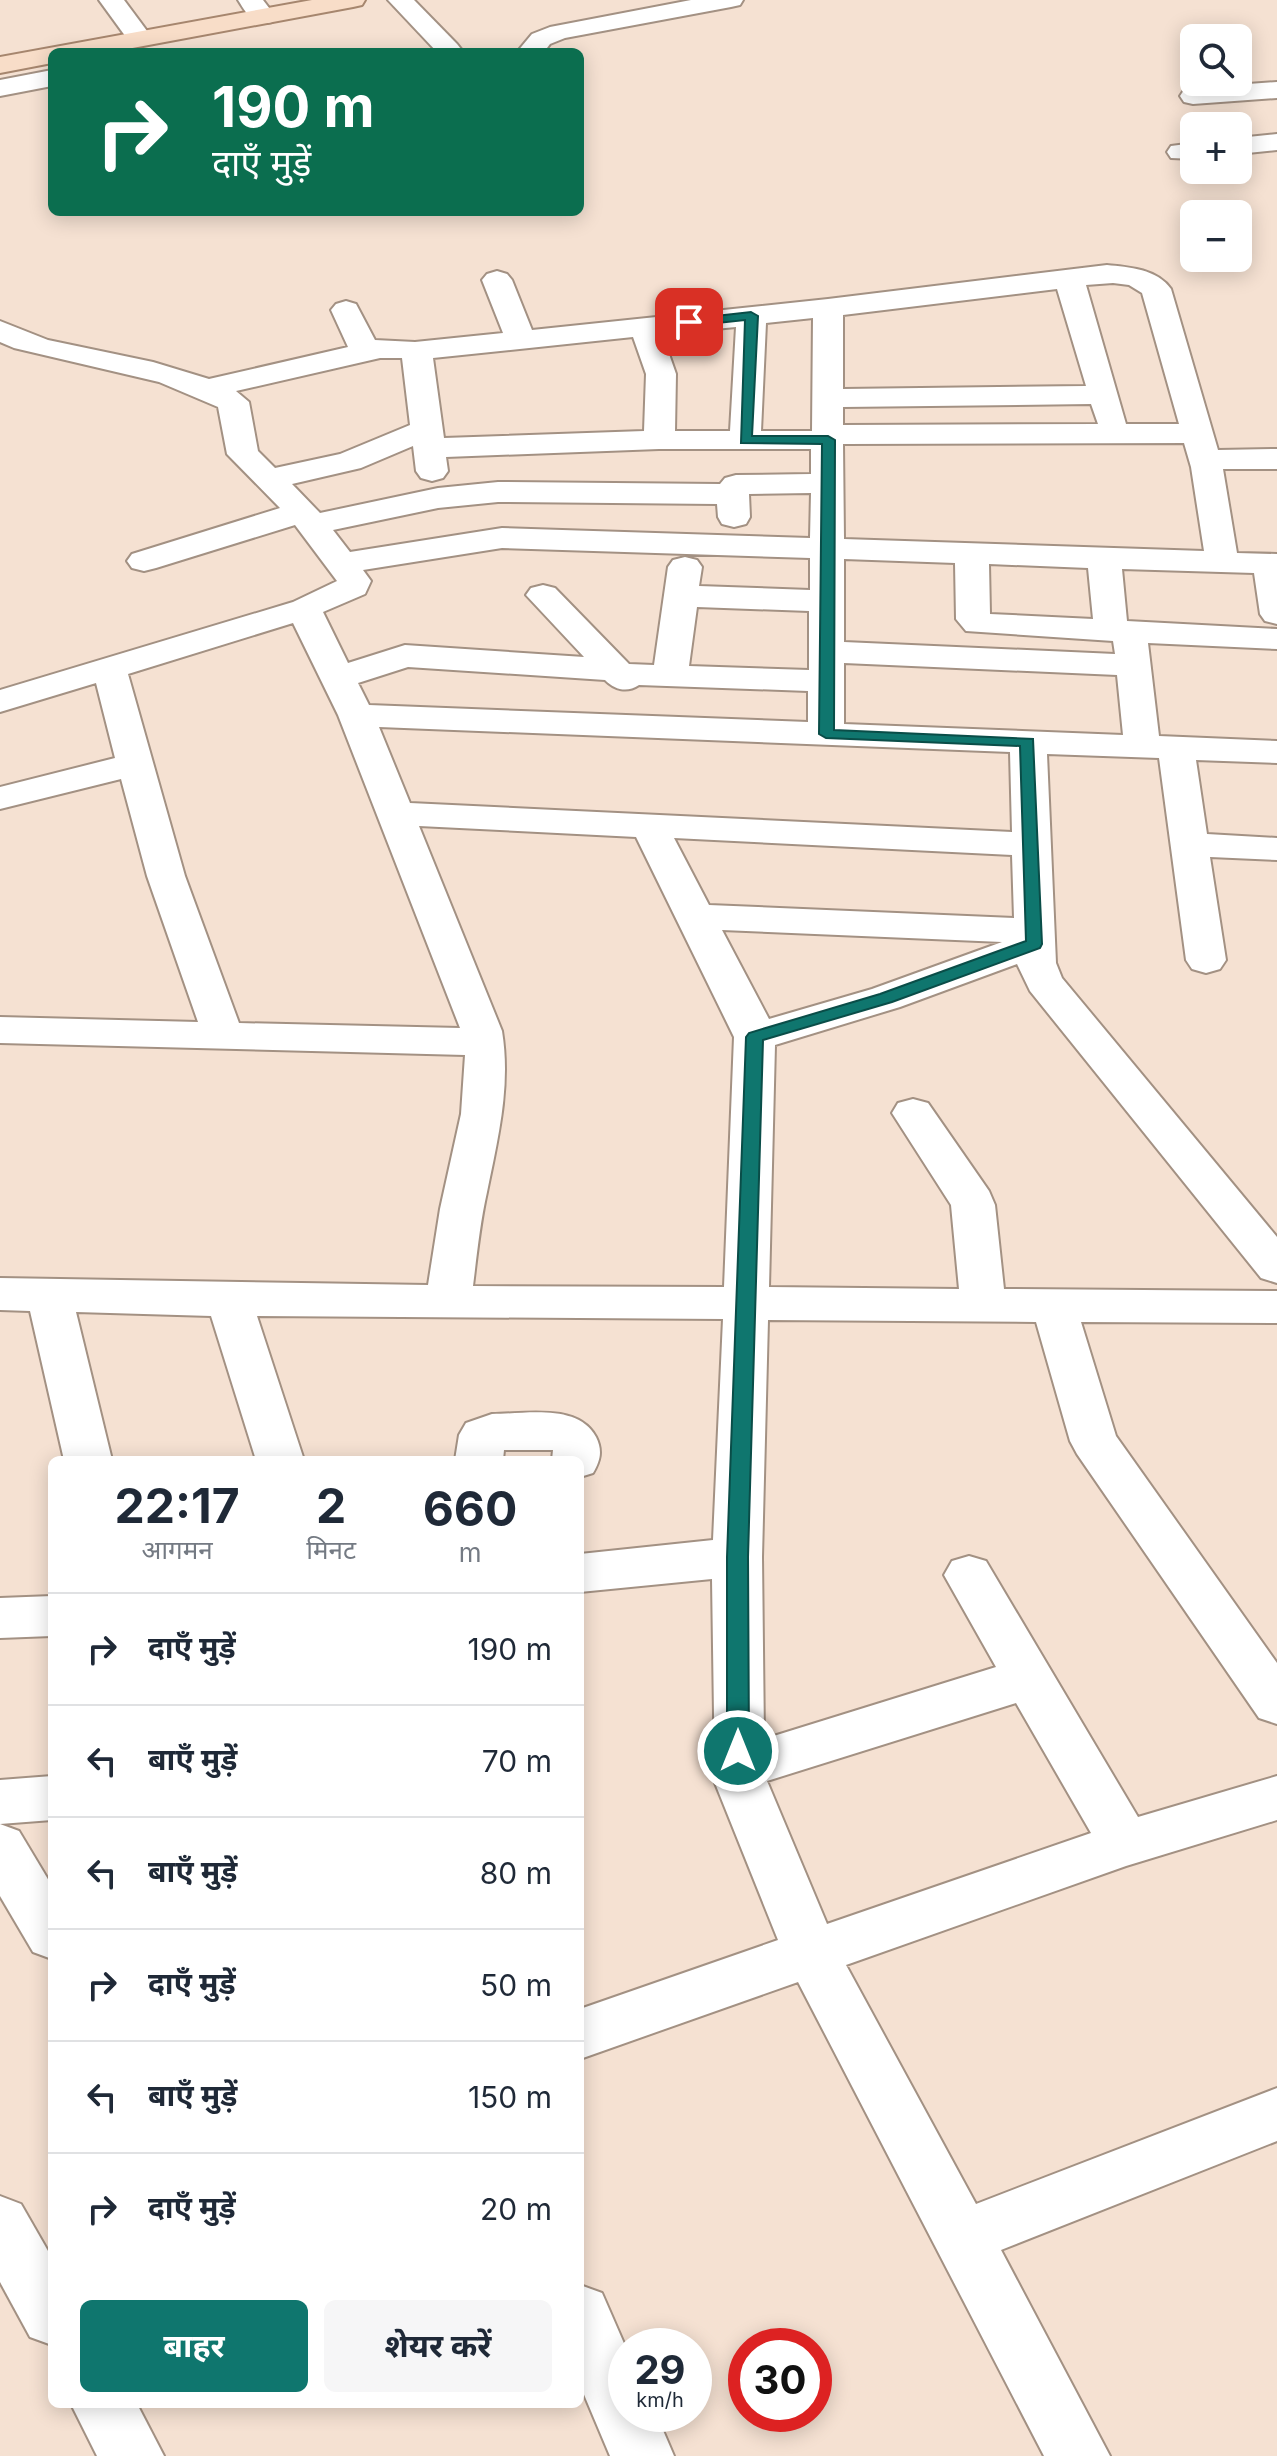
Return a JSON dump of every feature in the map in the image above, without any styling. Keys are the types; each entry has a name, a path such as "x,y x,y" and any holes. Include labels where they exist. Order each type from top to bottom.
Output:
{"main road":[{"path":"91,48 140,39 256,8 353,0"},
{"path":"0,65 48,57"}],"street":[{"path":"111,0 140,39"},
{"path":"400,0 447,48"},
{"path":"533,48 551,34 645,7 731,0"},
{"path":"0,88 48,79"},
{"path":"1252,92 1277,90"},
{"path":"1252,145 1277,142"},
{"path":"209,388 376,350 415,351 645,327 704,308 751,316 1119,275 1141,280 1156,289 1201,446 1222,563"},
{"path":"1069,279 1115,434"},
{"path":"497,280 521,340"},
{"path":"826,734 828,308"},
{"path":"346,310 362,345 376,350"},
{"path":"745,440 751,316"},
{"path":"645,327 661,374 659,440"},
{"path":"0,330 50,351 105,361 209,388 233,402 243,454 307,519 354,581 353,587 305,609 0,701"},
{"path":"0,362 50,351"},
{"path":"415,351 429,449"},
{"path":"828,398 1104,395"},
{"path":"269,479 350,461 429,449 659,440 1115,434 1277,459"},
{"path":"735,547 733,494 736,485 828,483"},
{"path":"144,561 307,519 438,498 498,492 733,494"},
{"path":"340,564 502,538 1273,564 1277,614"},
{"path":"670,676 688,545"},
{"path":"972,555 973,619 978,624 1125,643"},
{"path":"1104,559 1125,643 1189,844 1206,960"},
{"path":"543,595 671,728"},
{"path":"681,596 827,601"},
{"path":"305,609 356,715 488,1057 487,1081 459,1220 448,1301"},
{"path":"338,678 405,656 670,676 1125,643 1277,639"},
{"path":"109,668 166,876 223,1035"},
{"path":"356,715 1277,752"},
{"path":"1028,742 1034,937 1040,973 1058,1001 1277,1267"},
{"path":"0,798 135,764"},
{"path":"395,814 1031,844"},
{"path":"649,826 755,1037 737,1557 741,1783 812,1955 1078,2456"},
{"path":"1189,844 1277,849"},
{"path":"696,917 1034,937"},
{"path":"755,1037 886,998 1034,937"},
{"path":"0,1030 484,1042"},
{"path":"913,1113 967,1191 973,1205 983,1305"},
{"path":"0,1294 229,1300 1277,1307"},
{"path":"49,1295 87,1456"},
{"path":"229,1300 279,1456"},
{"path":"1054,1306 1094,1441 1277,1703"},
{"path":"480,1456 483,1435 492,1432 564,1432 573,1436 577,1443 576,1456"},
{"path":"584,1573 737,1557"},
{"path":"969,1575 1125,1844"},
{"path":"0,1618 48,1616"},
{"path":"740,1768 1029,1678"},
{"path":"0,1802 48,1798"},
{"path":"584,2033 1125,1844 1277,1798"},
{"path":"0,1847 48,1928"},
{"path":"962,2237 1277,2114"},
{"path":"0,2224 48,2309"},
{"path":"584,2323 642,2456"},
{"path":"104,2408 132,2456"}],"route":[{"path":"689,322 751,316 745,440 828,440 826,734 1028,742 1034,944 886,998 755,1037 737,1557 738,1751"}]}
